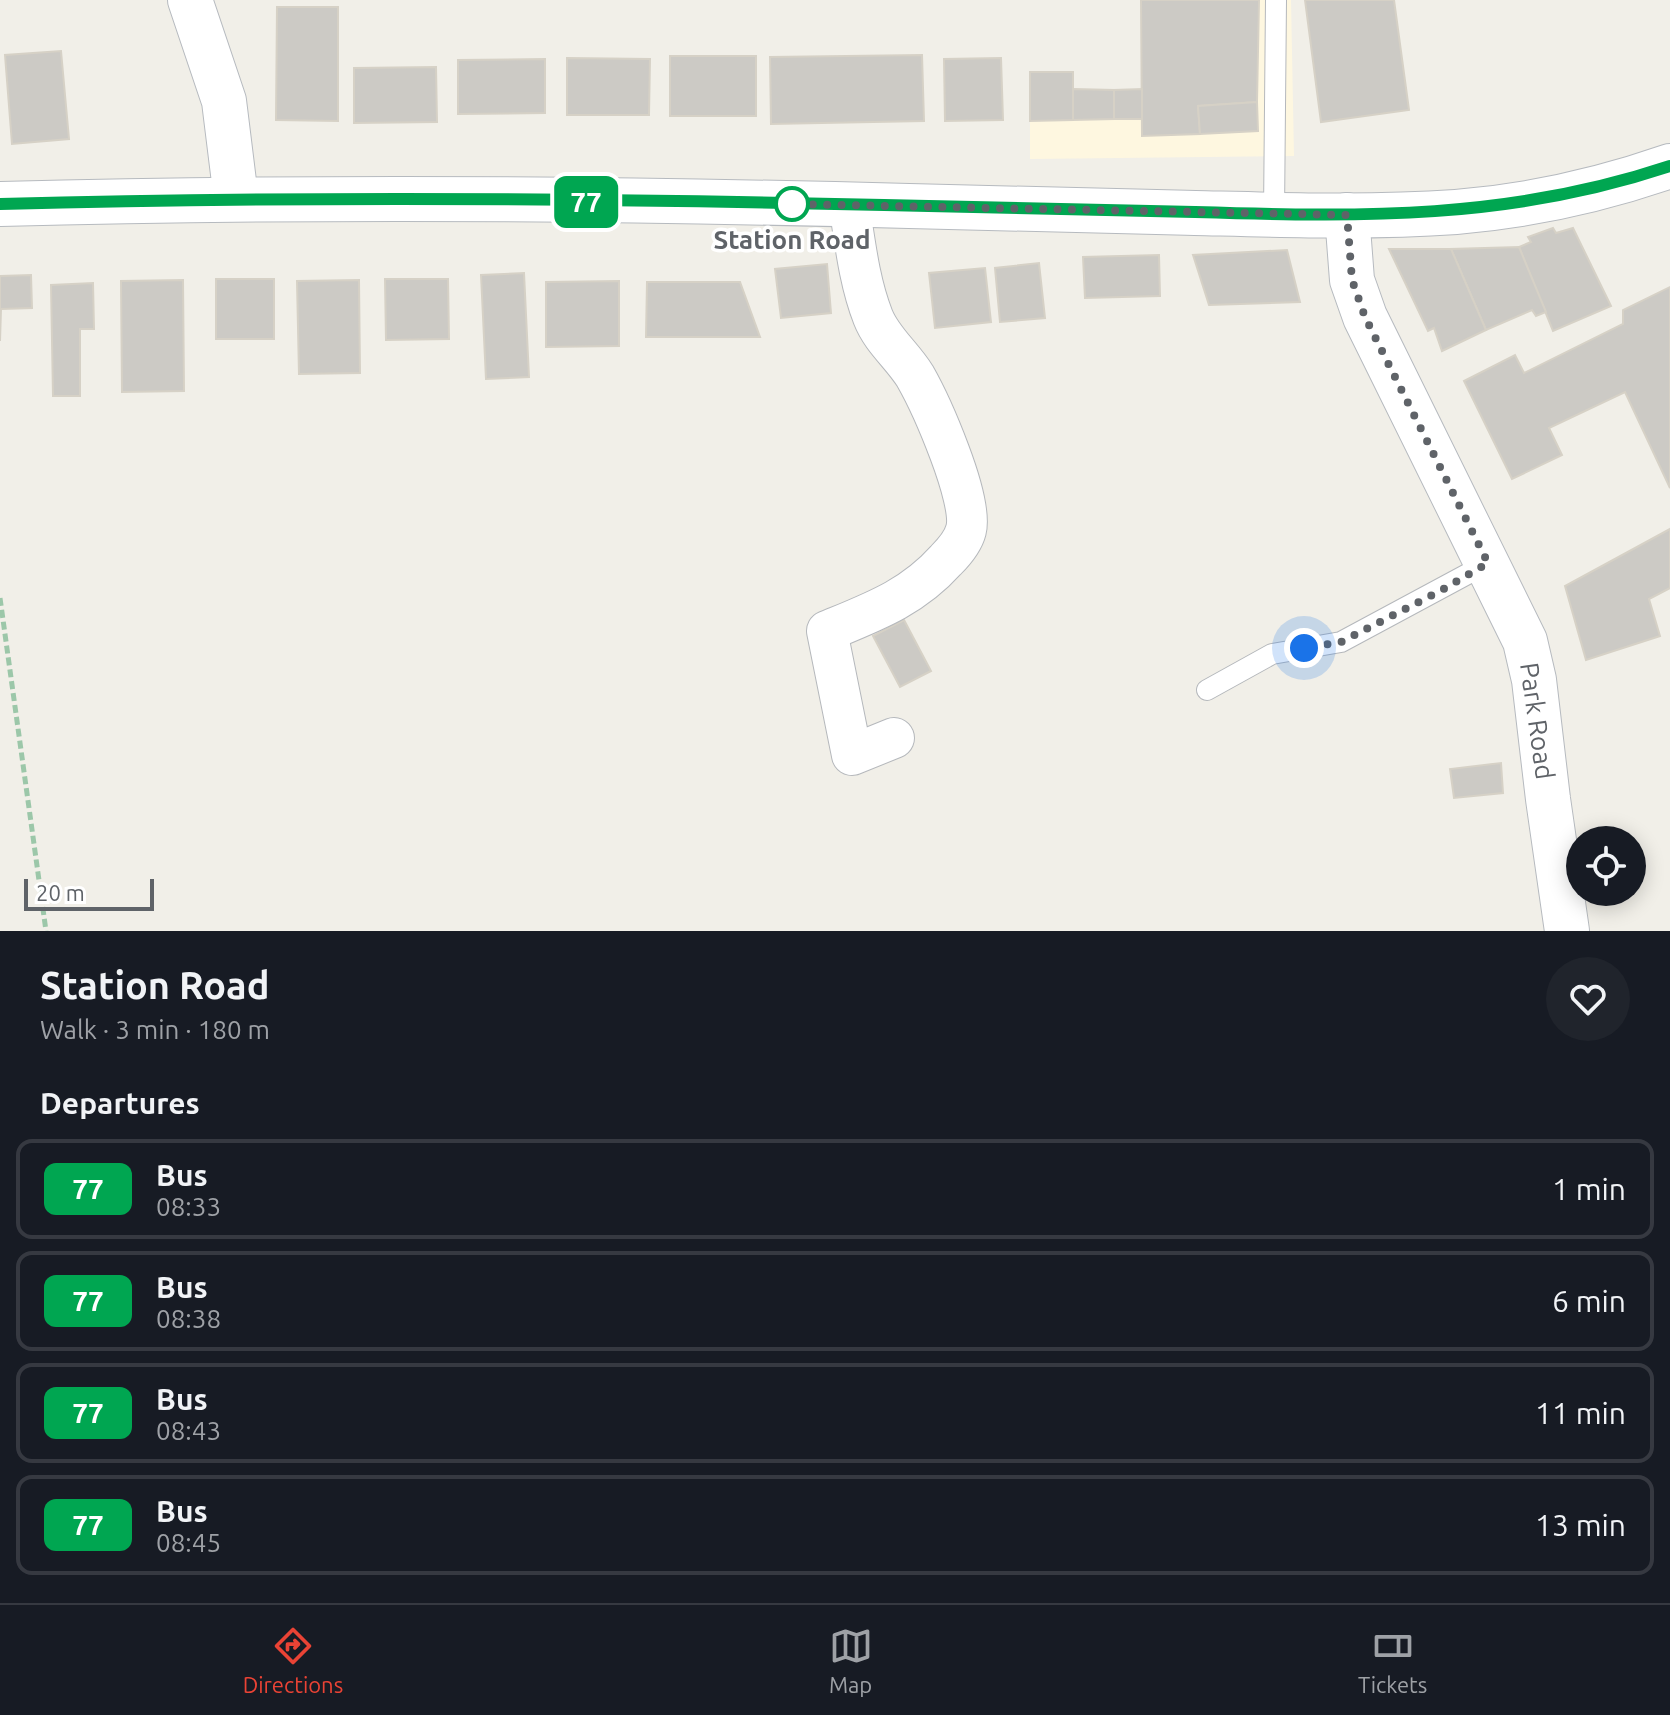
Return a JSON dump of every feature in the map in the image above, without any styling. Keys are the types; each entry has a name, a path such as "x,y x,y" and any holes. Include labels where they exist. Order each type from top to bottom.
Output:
{"main road":[{"path":"190,0 224,101 236,198"},
{"path":"0,204 236,198 849,204 1347,215 1456,212 1513,205 1613,184 1670,166"},
{"name":"Park Road","path":"1347,215 1352,280 1365,317 1525,641 1534,680 1567,931"}],"street":[{"path":"849,204 861,276 874,318 891,348 913,374 940,426 960,484 967,529 957,547 927,581 884,608 827,631 852,755 894,738"}],"lane":[{"path":"1274,214 1276,0"},
{"path":"1207,690 1272,654 1341,642 1488,563"}],"path":[{"path":"0,598 46,931"}],"shaded area":[{"path":"1141,0 1291,0 1294,156 1030,159 1030,72 1073,72 1073,89 1142,89"}],"building":[{"path":"1141,0 1259,0 1257,102 1198,106 1200,134 1142,136"},
{"path":"1305,0 1394,0 1409,110 1321,122"},
{"path":"277,7 338,7 338,121 276,120"},
{"path":"61,51 69,139 12,144 5,55"},
{"path":"922,55 924,121 771,124 770,57"},
{"path":"670,56 756,56 756,116 670,116"},
{"path":"567,58 650,59 649,115 567,115"},
{"path":"1001,58 1003,120 945,121 944,59"},
{"path":"545,59 545,113 458,114 458,60"},
{"path":"436,67 437,122 354,123 354,68"},
{"path":"1030,72 1073,72 1073,120 1030,121"},
{"path":"1073,89 1114,90 1114,119 1073,120"},
{"path":"1142,89 1142,119 1114,119 1114,90"},
{"path":"1257,102 1258,131 1200,134 1198,106"},
{"path":"1553,228 1556,233 1573,228 1611,306 1553,331 1519,247 1531,242 1528,237"},
{"path":"1519,247 1546,312 1536,316 1532,310 1486,330 1451,249"},
{"path":"1389,249 1451,249 1486,330 1442,351 1434,328 1428,331"},
{"path":"1287,250 1300,302 1209,305 1193,255"},
{"path":"1159,255 1160,296 1085,298 1083,257"},
{"path":"1039,263 1045,318 1000,322 995,268"},
{"path":"827,264 831,313 781,318 775,269"},
{"path":"985,268 991,322 935,328 929,273"},
{"path":"524,273 529,377 486,379 481,275"},
{"path":"31,275 32,308 1,309 0,341 0,276"},
{"path":"216,279 274,279 274,339 216,339"},
{"path":"385,279 448,279 449,339 386,340"},
{"path":"183,280 184,391 122,392 121,281"},
{"path":"359,280 360,373 299,374 297,281"},
{"path":"619,281 619,346 546,347 546,282"},
{"path":"647,282 740,282 760,337 646,337"},
{"path":"93,283 94,329 80,329 80,396 53,396 51,285"},
{"path":"1670,287 1670,488 1625,392 1549,428 1562,455 1512,479 1464,381 1515,355 1524,373 1623,324 1623,310"},
{"path":"1670,529 1670,588 1649,599 1660,636 1586,660 1565,586"},
{"path":"904,620 931,671 900,687 873,636"},
{"path":"1501,763 1503,793 1454,798 1450,769"}],"bus line":[{"name":"77","path":"0,204 236,198 849,204 1347,215 1456,212 1542,201 1627,181 1670,166"}],"place":[{"name":"Station Road","path":"792,204"}],"route":[{"path":"792,204 788,204 1347,215 1352,280 1365,317 1488,563 1341,642 1304,648"}]}
